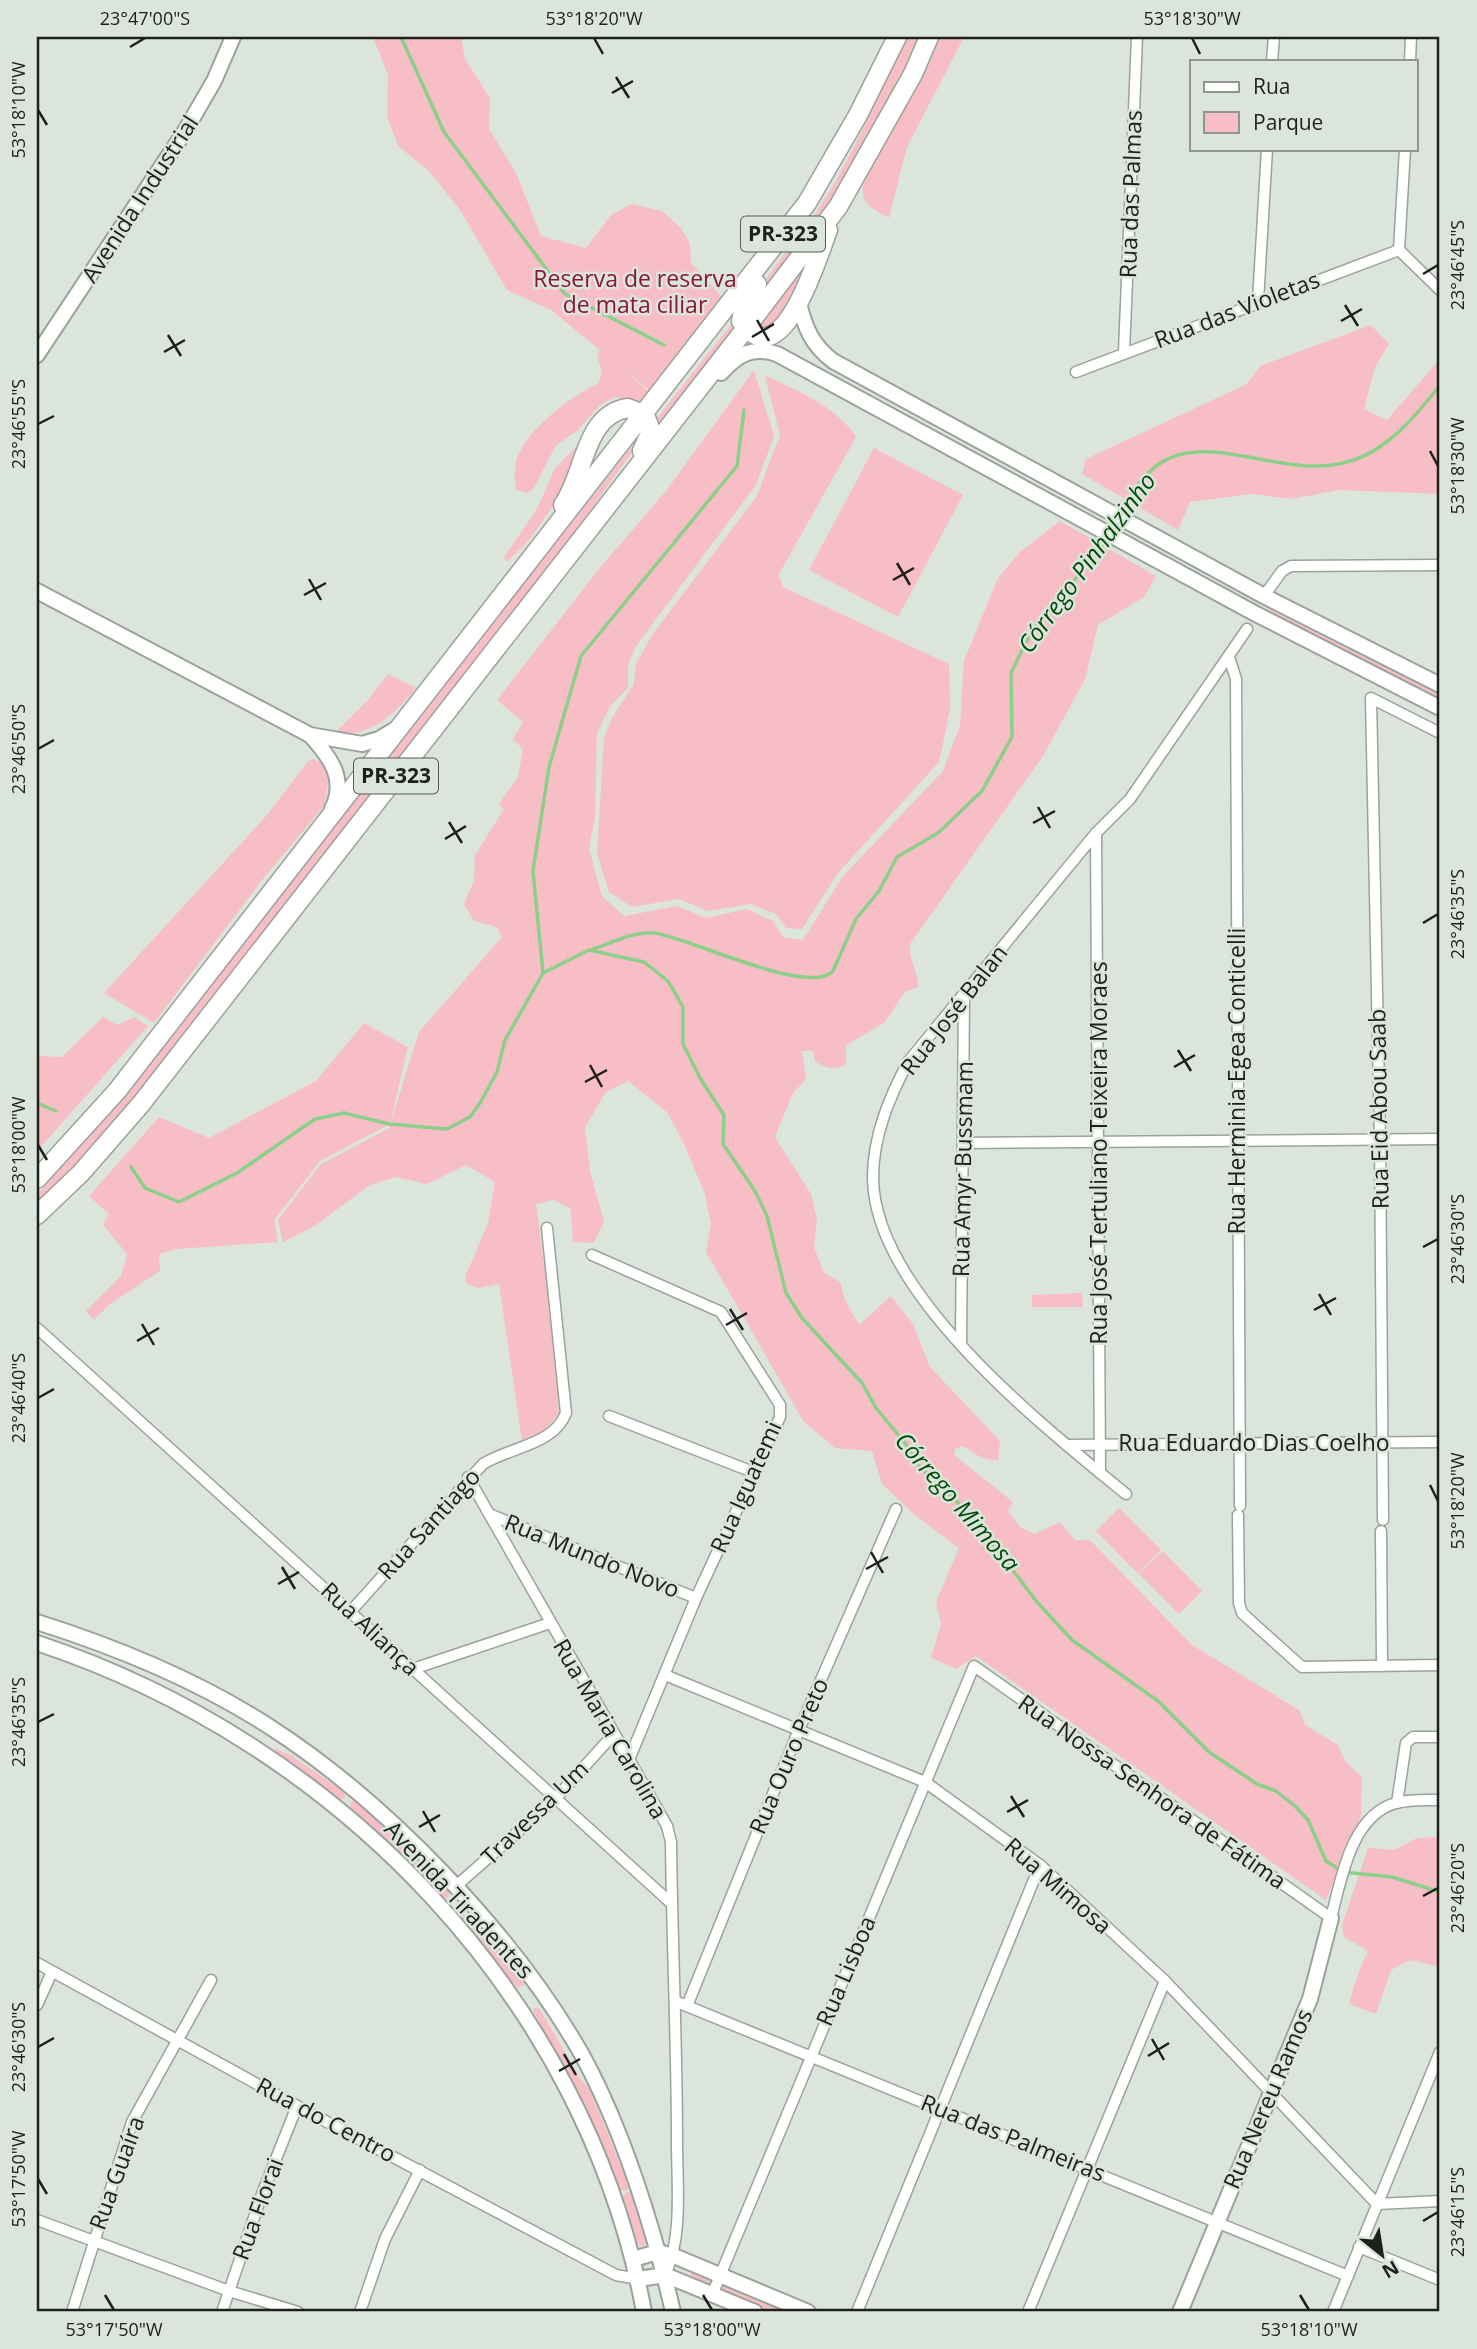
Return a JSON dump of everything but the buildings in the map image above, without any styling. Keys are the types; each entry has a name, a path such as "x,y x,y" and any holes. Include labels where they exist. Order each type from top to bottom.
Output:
{"highway":[{"name":"PR-323","path":"37,1179 117,1091 645,415 807,203 858,116 897,37"},
{"name":"PR-323","path":"37,1215 82,1173 141,1104 838,207 913,74 929,37"},
{"path":"807,203 744,307 741,321 746,328 760,336 774,334 793,317 838,207"},
{"path":"531,559 534,548 570,496 600,421 616,410 628,408 645,415 650,423 649,438 629,476"},
{"path":"37,1232 82,1173"}],"street":[{"name":"Avenida Industrial","path":"37,355 185,131 214,81 233,37"},
{"name":"Rua das Palmas","path":"1124,352 1137,37"},
{"path":"1272,60 1274,37"},
{"path":"1410,60 1411,37"},
{"path":"1258,301 1267,150"},
{"path":"1405,150 1399,250 1440,290"},
{"name":"Rua das Violetas","path":"1076,372 1258,301 1399,250"},
{"path":"799,303 804,324 816,348 833,361 1264,596 1440,685"},
{"path":"682,411 690,408 733,359 752,349 763,350 847,390 1256,614 1440,708"},
{"path":"1264,596 1282,571 1291,566 1440,565"},
{"path":"37,591 310,735 362,744 379,739 404,723"},
{"name":"Rua José Balan","path":"1126,1494 1021,1408 961,1343 913,1281 893,1247 876,1202 873,1180 878,1138 896,1085 908,1062 1096,833 1130,799 1247,629"},
{"name":"Rua Herminia Egea Conticelli","path":"1229,657 1236,679 1239,1603 1242,1613 1302,1667 1440,1665"},
{"name":"Rua Eid Abou Saab","path":"1382,1666 1380,1139 1371,698 1440,733"},
{"path":"310,735 327,755 339,781 336,802 323,826"},
{"name":"Rua José Tertuliano Teixeira Moraes","path":"1096,833 1100,1473"},
{"name":"Rua Amyr Bussmam","path":"961,1343 964,995"},
{"path":"963,1143 1440,1139"},
{"name":"Rua Santiago","path":"351,1611 468,1477 499,1454 551,1435 561,1425 566,1413 547,1228"},
{"name":"Rua Iguatemi","path":"592,1255 708,1305 729,1322 780,1405 780,1417 696,1598 628,1762"},
{"name":"Rua Aliança","path":"37,1328 671,1903"},
{"path":"609,1416 753,1472"},
{"name":"Rua Eduardo Dias Coelho","path":"1067,1445 1440,1442"},
{"name":"Rua Maria Carolina","path":"468,1477 612,1736 667,1826 671,1842 671,1903 682,2004 674,2256"},
{"name":"Rua Ouro Preto","path":"682,2004 896,1509"},
{"name":"Rua Mundo Novo","path":"489,1514 696,1598"},
{"name":"Avenida Tiradentes","path":"37,1622 88,1639 166,1671 249,1714 293,1743 412,1841 466,1899 541,1991 594,2079 637,2188 665,2275 673,2312"},
{"path":"413,1669 550,1623"},
{"path":"81,1657 88,1639"},
{"name":"Avenida Tiradentes","path":"37,1643 81,1657 214,1723 339,1811 406,1866 519,2006 564,2079 582,2118 633,2259 644,2312"},
{"name":"Rua Lisboa","path":"712,2295 974,1666"},
{"name":"Rua Nossa Senhora de Fátima","path":"974,1666 1331,1918"},
{"name":"Rua Mimosa","path":"664,1675 925,1782 1040,1865 1165,1982 1377,2204"},
{"name":"Travessa Um","path":"454,1887 556,1798 612,1736"},
{"path":"1440,1737 1413,1737 1406,1743 1397,1802 1440,1800"},
{"path":"339,1811 354,1792"},
{"name":"Rua Nereu Ramos","path":"1180,2312 1310,1999 1341,1881 1356,1839 1371,1817 1397,1802"},
{"path":"857,2312 1040,1865"},
{"path":"448,1915 466,1899"},
{"name":"Rua do Centro","path":"37,1963 297,2106 616,2275 638,2279"},
{"path":"37,2005 52,1972"},
{"name":"Rua Guaíra","path":"72,2312 132,2122 211,1980"},
{"path":"1028,2312 1165,1982"},
{"path":"519,2006 541,1991"},
{"name":"Rua das Palmeiras","path":"682,2004 1348,2276"},
{"path":"1333,2312 1438,2065 1440,2052"},
{"name":"Rua Florai","path":"222,2312 297,2106"},
{"path":"360,2312 385,2239 420,2170"},
{"path":"1377,2204 1440,2201"},
{"path":"37,2220 229,2291 298,2312"},
{"path":"1359,2247 1440,2280"},
{"path":"616,2275 633,2259 658,2252 674,2256 808,2312"},
{"path":"665,2275 674,2256"},
{"path":"638,2279 665,2275 755,2312"}],"green space":[{"name":"Reserva de reserva de mata ciliar","path":"373,37 461,37 465,59 490,98 489,129 516,173 541,236 586,248 611,215 631,204 662,211 681,228 690,244 691,263 723,298 650,391 551,310 507,290 460,210 429,171 398,146 387,117 388,75"},
{"path":"905,37 921,37 846,179 750,312 764,283 812,219 845,165"},
{"path":"937,37 964,37 907,147 889,218 873,209 866,201 863,184 917,84"},
{"path":"812,248 795,295 782,316 764,329 755,325"},
{"path":"734,321 735,329 662,424 657,418"},
{"path":"1371,325 1389,344 1375,367 1364,409 1387,420 1440,359 1440,494 1339,490 1291,499 1252,494 1190,502 1178,530 1082,474 1086,459 1247,384 1260,366"},
{"path":"600,349 649,392 641,403 614,397 599,406 577,431 556,445 534,488 527,493 516,490 516,462 528,438 575,396 599,383 602,371 597,355"},
{"path":"754,370 774,436 756,485 636,646 628,665 628,688 610,706 597,734 595,817 589,849 602,896 624,916 677,906 706,918 747,909 773,921 783,937 803,940 843,876 943,771 960,725 964,661 998,578 1020,552 1060,521 1156,576 1144,597 1098,625 1085,679 1043,756 910,944 918,987 905,992 884,1023 846,1045 846,1065 826,1067 815,1061 813,1051 802,1051 806,1079 793,1093 775,1137 811,1194 817,1220 814,1247 824,1273 840,1282 845,1300 859,1325 891,1296 913,1324 930,1367 1000,1441 998,1461 982,1458 963,1446 956,1448 954,1455 1013,1502 1008,1511 1021,1528 1035,1534 1060,1522 1075,1540 1090,1540 1192,1645 1299,1710 1305,1725 1338,1745 1345,1761 1362,1777 1361,1816 1326,1900 976,1656 956,1669 931,1658 941,1624 936,1602 959,1548 916,1516 882,1484 872,1451 835,1448 804,1422 706,1252 711,1224 705,1194 684,1144 667,1112 628,1081 606,1092 585,1127 590,1172 604,1221 594,1243 573,1242 571,1209 554,1200 536,1204 550,1311 559,1414 542,1432 522,1441 499,1284 477,1288 466,1283 466,1275 488,1223 495,1182 466,1165 427,1184 396,1177 370,1185 313,1227 283,1242 278,1220 320,1165 389,1128 419,1032 502,937 497,927 474,921 464,904 474,881 475,855 504,809 499,804 518,777 523,749 513,739 523,722 497,700 599,569 666,491"},
{"path":"765,376 802,393 828,409 839,417 856,437 779,574 783,587 949,664 950,710 939,762 838,873 802,929 786,928 776,914 751,904 708,911 679,899 632,907 609,892 597,853 604,738 612,718 634,684 636,664 652,635 757,496 780,435"},
{"path":"640,436 636,447 526,598 128,1108 37,1208 37,1195 116,1103"},
{"path":"585,438 567,486 530,539 507,562 504,557 537,509 555,468"},
{"path":"874,448 963,495 898,617 809,570"},
{"path":"1276,607 1440,691 1440,702 1269,613 1269,609"},
{"path":"388,674 416,688 381,722 359,732 334,734 367,701"},
{"path":"314,759 322,764 329,778 324,806 262,880 154,1023 104,993 267,815 308,761"},
{"path":"103,1017 117,1025 134,1017 148,1026 37,1151 37,1056 62,1057"},
{"path":"364,1023 408,1047 390,1124 320,1161 274,1220 278,1242 176,1249 159,1254 160,1271 110,1304 94,1320 86,1311 121,1276 127,1254 103,1225 109,1214 89,1196 159,1117 209,1138 316,1081"},
{"path":"1082,1293 1083,1307 1032,1307 1032,1295"},
{"path":"1119,1508 1161,1550 1138,1574 1096,1531"},
{"path":"1163,1551 1202,1591 1179,1614 1139,1574"},
{"path":"274,1748 292,1756 344,1792 345,1798 339,1800 276,1754"},
{"path":"354,1799 398,1835 450,1890 448,1898 443,1898 399,1851 351,1809 350,1804"},
{"path":"1440,1837 1440,1967 1410,1960 1391,1970 1376,2014 1349,2004 1368,1951 1344,1937 1342,1925 1368,1848 1394,1850 1417,1838"},
{"path":"463,1914 490,1942 501,1947 527,1984 516,1988 462,1919"},
{"path":"534,2008 539,2008 581,2080 589,2088 629,2186 626,2191 620,2190 579,2092 533,2011"},
{"path":"628,2192 632,2194 648,2241 643,2247 638,2244 623,2196"},
{"path":"690,2273 795,2312 771,2312 692,2280"}],"waterway":[{"path":"401,37 444,132 565,294 664,345"},
{"name":"Córrego Pinhalzinho","path":"1122,514 1142,479 1166,460 1193,452 1221,453 1315,466 1347,462 1361,457 1375,450 1399,431 1440,385"},
{"path":"543,973 533,871 549,767 581,656 737,466 744,410"},
{"name":"Córrego Pinhalzinho","path":"593,949 631,936 655,933 775,972 800,977 820,977 833,971 856,919 879,891 897,857 938,833 982,791 1012,737 1011,673 1031,632 1109,539"},
{"name":"Córrego Mimosa","path":"131,1167 145,1188 179,1202 237,1173 315,1119 344,1113 389,1124 447,1129 470,1117 480,1103 497,1072 505,1040 543,973 589,950 644,962 668,981 683,1007 683,1044 700,1078 724,1115 723,1144 755,1191 767,1216 786,1293 802,1318 862,1383 876,1408 905,1443 920,1467 970,1514 1037,1602 1072,1640 1158,1701 1209,1752 1257,1784 1276,1791 1295,1806 1308,1820 1326,1861 1343,1872 1392,1877 1440,1892"},
{"path":"37,1103 56,1111"}]}
